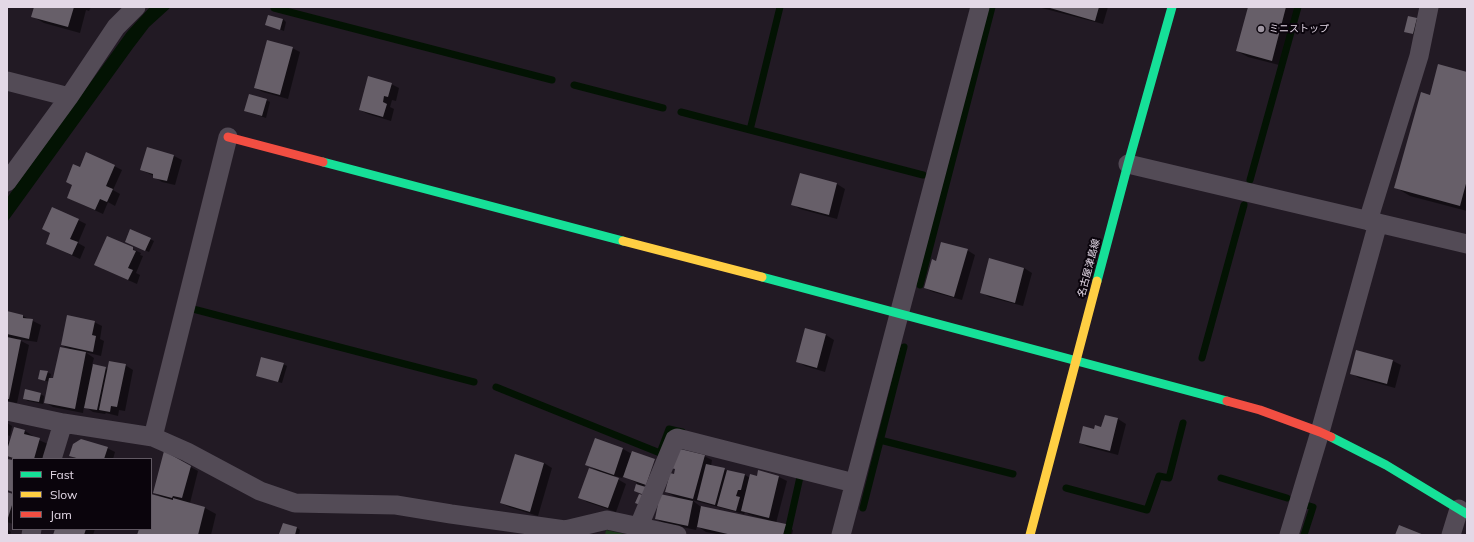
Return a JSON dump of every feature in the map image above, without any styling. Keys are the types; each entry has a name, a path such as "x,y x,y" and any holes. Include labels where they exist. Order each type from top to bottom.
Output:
{"street":[{"path":"7,182 69,97 116,27 136,7"},
{"path":"840,535 980,7"},
{"name":"名古屋津島線","path":"1030,535 1128,164 1172,7"},
{"path":"1289,535 1320,432 1373,222 1419,56 1428,7"},
{"path":"7,81 69,97"},
{"path":"153,437 228,137 1076,360 1260,410 1320,432 1386,465 1463,512 1451,535"},
{"path":"1128,164 1467,244"},
{"path":"7,411 63,423 153,437 186,452 260,491 295,503 396,505 565,530 607,520 677,535"},
{"path":"52,458 63,423"},
{"path":"639,526 675,439 677,438 854,483"}],"green space":[{"path":"606,530 629,535 605,535"}],"shaded area":[{"path":"150,7 171,7 149,27 7,222 7,198 127,32"}],"building":[{"path":"34,7 74,7 68,27 31,17"},
{"path":"1050,7 1099,7 1095,21"},
{"name":"ミニストップ","path":"1248,7 1286,7 1272,61 1236,51"},
{"path":"268,15 283,19 280,30 265,25"},
{"path":"1408,16 1417,18 1413,34 1404,32"},
{"path":"267,40 293,47 280,95 254,88"},
{"path":"1438,64 1467,72 1467,180 1460,206 1394,188 1421,92 1430,95"},
{"path":"368,76 392,83 388,97 384,96 383,102 387,104 383,117 359,110"},
{"path":"249,94 267,99 262,116 244,111"},
{"path":"147,147 174,155 167,181 153,178 153,174 140,170"},
{"path":"86,152 115,165 106,186 113,189 107,202 100,199 95,210 67,198 72,185 66,182 73,164 80,167"},
{"path":"800,173 837,183 829,215 791,205"},
{"path":"52,207 79,219 70,239 78,242 72,255 46,244 50,233 42,229"},
{"path":"130,229 151,238 145,251 125,242"},
{"path":"107,236 133,247 133,250 136,251 128,268 133,270 128,280 94,265"},
{"path":"941,242 968,249 954,297 924,288 932,259 936,261"},
{"path":"989,258 1024,268 1015,303 980,293"},
{"path":"7,311 23,315 23,318 33,319 29,339 7,334"},
{"path":"67,315 95,321 92,335 96,336 93,352 61,345"},
{"path":"805,328 826,334 817,368 796,362"},
{"path":"7,337 21,340 9,399 7,399"},
{"path":"60,347 86,352 75,409 44,403 49,378 53,378"},
{"path":"1356,350 1393,360 1387,384 1350,374"},
{"path":"261,357 284,363 278,382 256,376"},
{"path":"109,361 126,364 117,407 111,406 110,412 99,410"},
{"path":"93,364 106,367 97,410 84,408"},
{"path":"40,370 48,371 45,381 38,379"},
{"path":"25,389 41,393 39,402 23,399"},
{"path":"1105,415 1118,418 1110,451 1079,443 1083,426 1094,429 1095,425 1101,427"},
{"path":"14,427 25,430 24,434 40,438 34,458 13,458 7,456 7,450"},
{"path":"595,438 623,448 614,475 585,465"},
{"path":"81,439 108,447 104,458 76,458 69,456 73,444"},
{"path":"676,448 705,455 693,499 665,492 670,473 674,474 675,469 671,468"},
{"path":"164,451 191,466 182,498 173,496 172,498 153,493"},
{"path":"632,451 655,459 646,485 623,477"},
{"path":"515,454 544,463 530,512 500,503"},
{"path":"7,459 12,460 12,492 7,490"},
{"path":"706,464 725,468 715,505 697,500"},
{"path":"589,468 619,478 608,508 578,498"},
{"path":"727,470 745,474 741,490 738,490 736,496 740,497 736,511 717,506"},
{"path":"758,470 779,476 769,518 741,511 750,474 757,476"},
{"path":"636,484 649,488 647,496 634,491"},
{"path":"7,492 12,494 12,505 7,521"},
{"path":"152,494 173,500 173,498 205,507 198,535 137,535 139,530 152,530"},
{"path":"639,494 646,496 643,506 635,503"},
{"path":"660,494 693,501 688,526 655,519"},
{"path":"701,506 786,524 783,535 732,535 697,527"},
{"path":"283,523 297,527 295,535 279,534"},
{"path":"1399,525 1424,535 1395,535"},
{"path":"55,530 86,530 84,535 53,535"}],"waterway":[{"path":"750,130 780,7"},
{"path":"920,285 992,7"},
{"path":"1250,180 1298,7"},
{"path":"274,8 552,80"},
{"path":"574,85 663,108"},
{"path":"681,112 923,175"},
{"path":"1202,358 1244,205"},
{"path":"193,309 474,382"},
{"path":"863,508 904,347"},
{"path":"496,387 660,453 669,429 682,432"},
{"path":"1066,488 1147,510 1159,476 1169,478 1183,423"},
{"path":"880,440 1013,474"},
{"path":"787,535 800,477"},
{"path":"1221,478 1287,498"},
{"path":"1304,535 1313,507 1306,505"}],"traffic: fast":[{"path":"1097,281 1172,7"},
{"path":"323,162 623,241"},
{"path":"762,277 1227,401"},
{"path":"1331,437 1386,465 1467,514"}],"traffic: slow":[{"path":"623,241 762,277"},
{"path":"1030,535 1097,281"}],"traffic: jam":[{"path":"228,137 323,162"},
{"path":"1227,401 1260,410 1331,437"}],"place":[{"name":"ミニストップ","path":"1261,29"}]}
